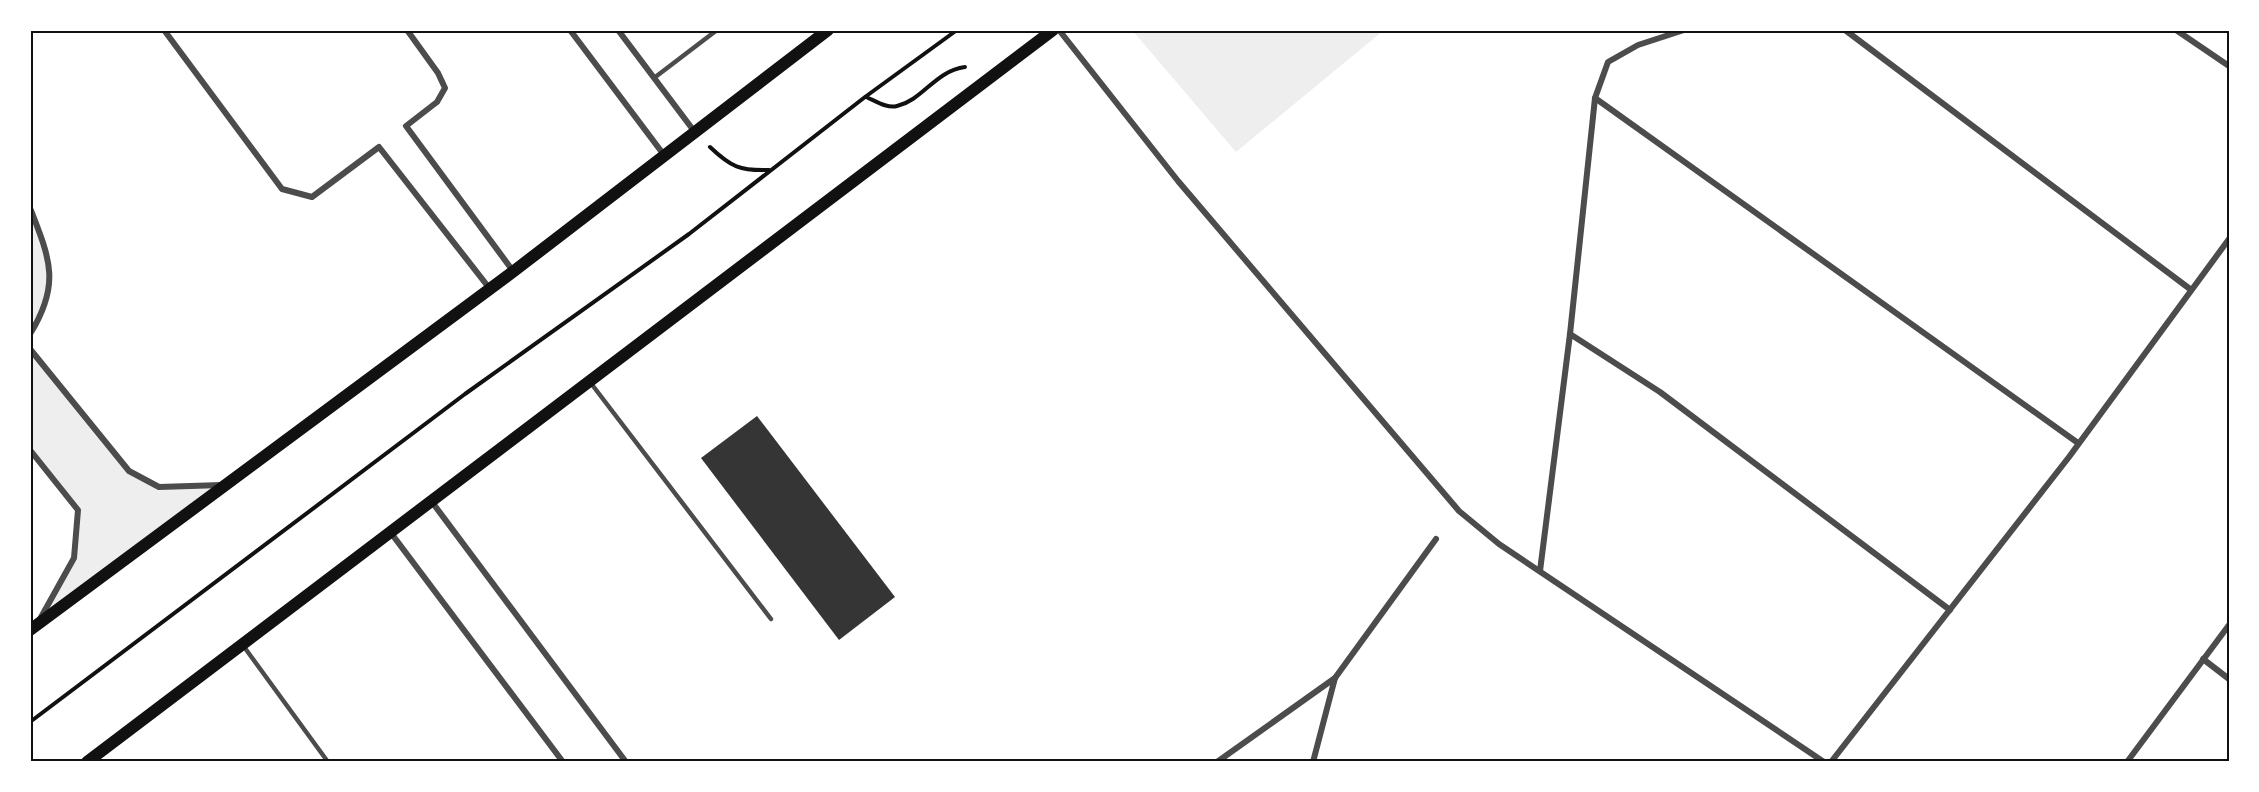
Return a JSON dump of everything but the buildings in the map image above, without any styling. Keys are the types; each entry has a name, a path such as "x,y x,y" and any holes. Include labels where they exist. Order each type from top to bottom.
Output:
{"main road":[{"path":"34,628 514,271 828,30"},
{"path":"87,762 1053,30"}],"street":[{"path":"164,30 282,189 312,197 379,147 490,289"},
{"path":"407,30 438,73 445,88 437,102 406,126 514,271"},
{"path":"570,30 664,155"},
{"path":"618,30 694,131"},
{"path":"1059,30 1178,181 1459,511 1499,544 1824,762"},
{"path":"1540,571 1570,334 1595,98 1608,62 1638,45 1684,30"},
{"path":"1845,30 2190,289"},
{"path":"2176,30 2229,66"},
{"path":"1595,98 2078,443"},
{"path":"30,208 51,269 43,313 30,334"},
{"path":"1831,762 2078,443 2229,239"},
{"path":"1570,334 1660,392 1950,610"},
{"path":"30,349 129,471 159,487 226,484"},
{"path":"30,450 78,510 74,558 34,628"},
{"path":"432,502 626,762"},
{"path":"391,533 562,762"},
{"path":"1217,762 1335,678 1436,539"},
{"path":"2127,762 2229,625"},
{"path":"2203,659 2229,679"},
{"path":"1313,762 1335,678"}],"lane":[{"path":"654,78 717,30"},
{"path":"590,382 771,619"},
{"path":"242,645 328,762"}],"path":[{"path":"30,722 475,387 689,234 865,97 957,30"},
{"path":"865,97 897,106 941,75 953,69 966,67 977,73 985,82"},
{"path":"694,131 727,164 747,171 770,170"}],"shaded area":[{"path":"1132,30 1384,30 1236,152"},
{"path":"30,212 51,269 42,312 30,332"},
{"path":"30,351 128,472 159,488 223,486 39,622 75,558 78,510 30,448"}]}
